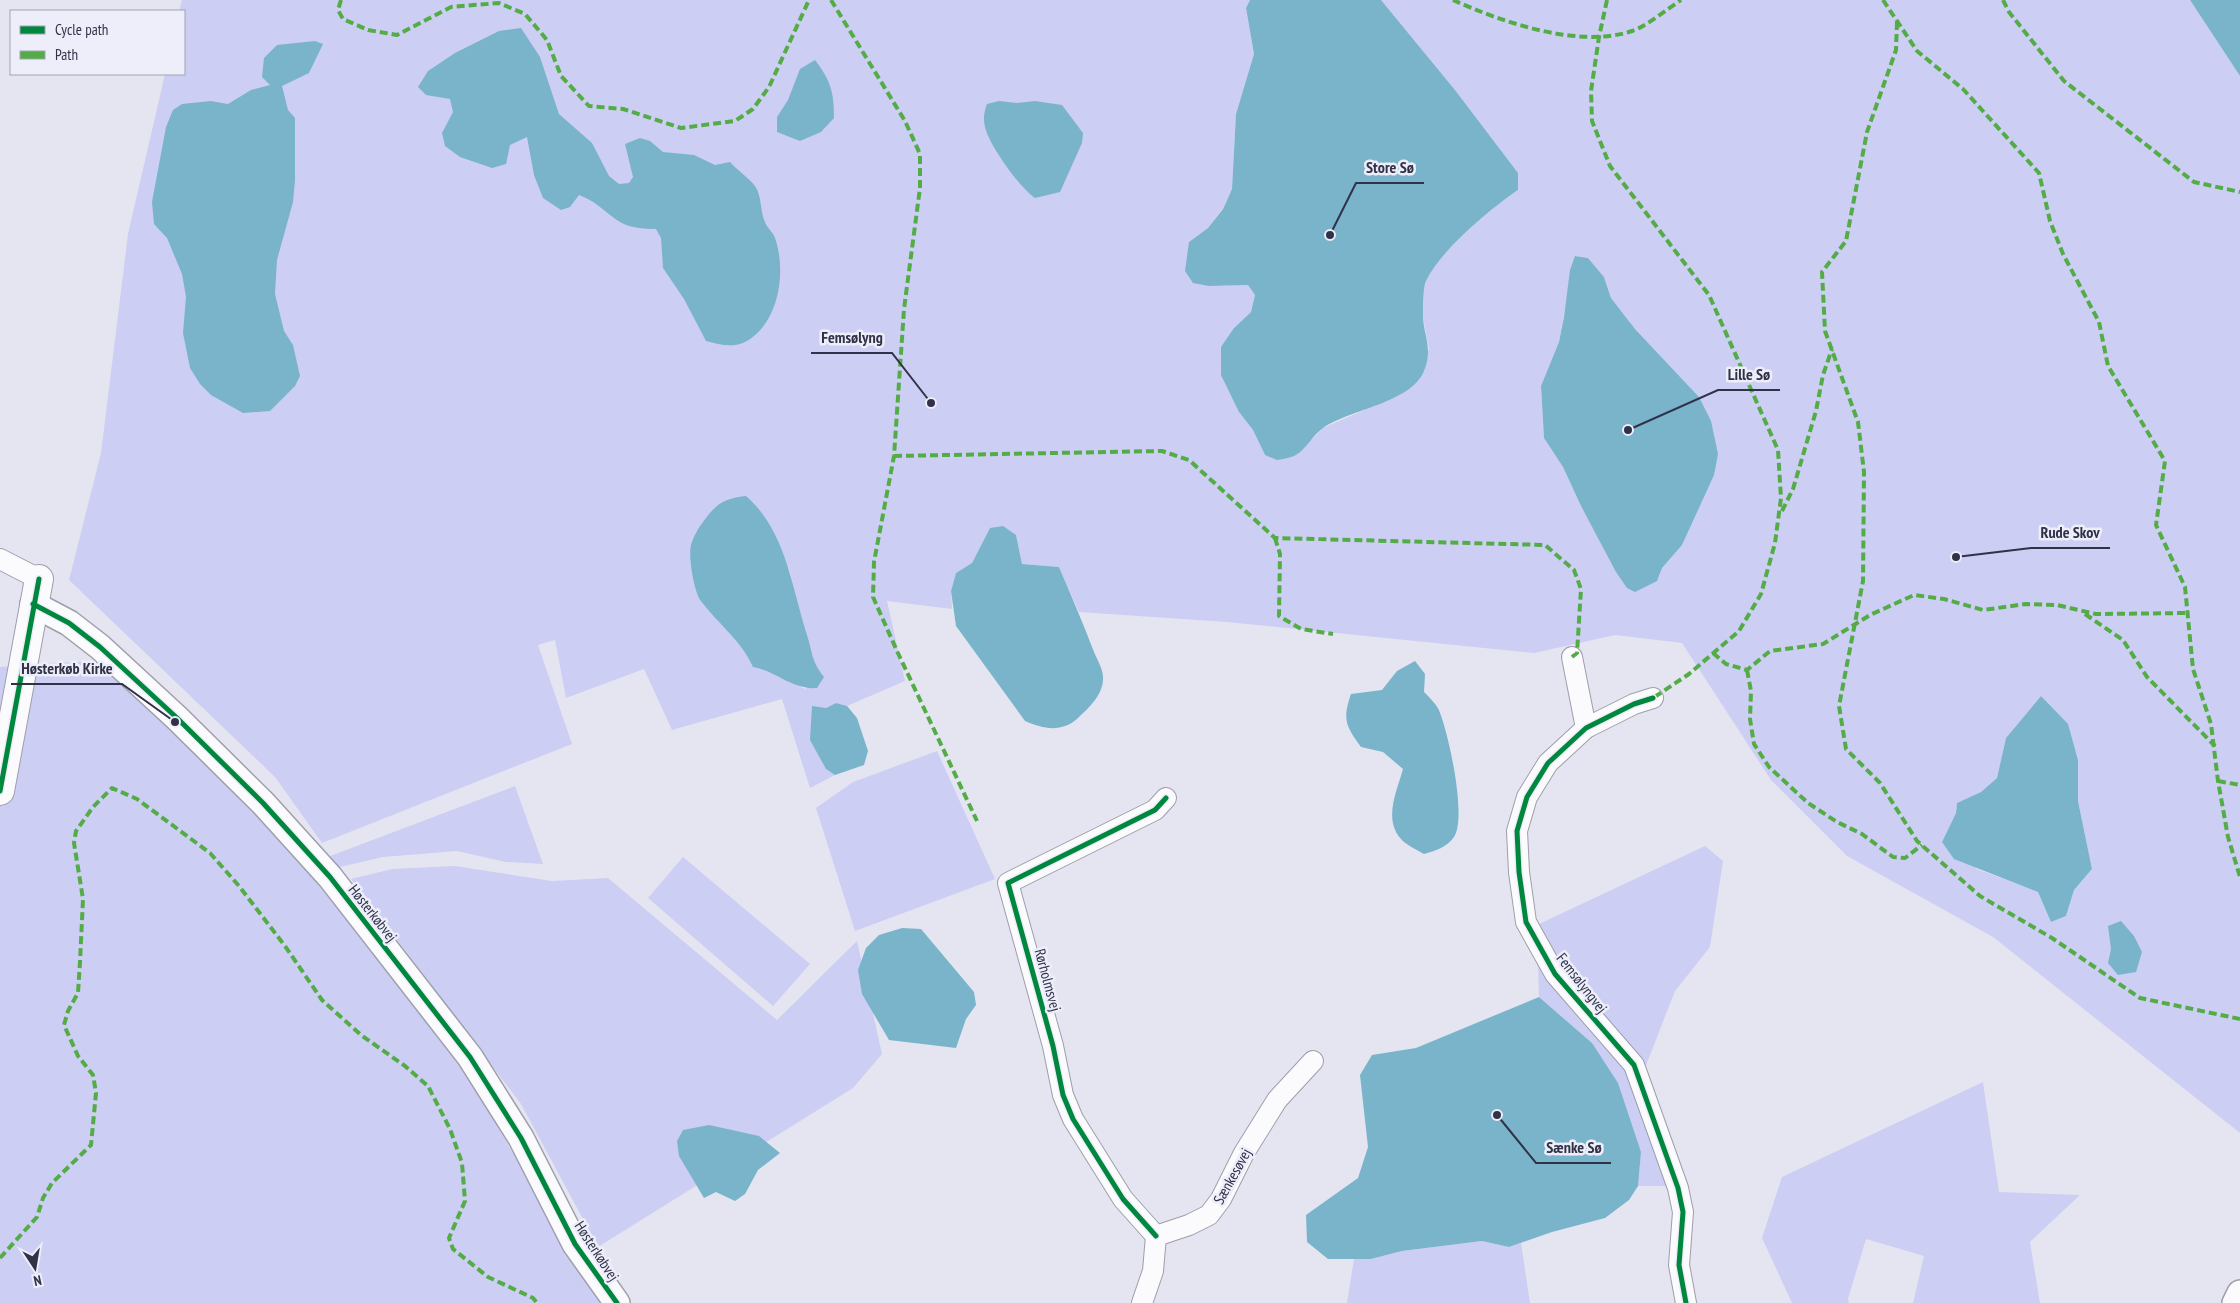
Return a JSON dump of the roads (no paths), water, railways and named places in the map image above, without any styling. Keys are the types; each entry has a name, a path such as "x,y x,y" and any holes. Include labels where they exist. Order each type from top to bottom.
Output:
{"main road":[{"path":"0,790 36,592"}],"street":[{"path":"0,559 36,592"},
{"name":"Høsterkøbvej","path":"36,592 128,673 263,803 330,877 470,1058 521,1138 575,1244 616,1303"},
{"path":"1572,657 1586,728"},
{"name":"Femsølyngvej","path":"1653,698 1634,704 1586,728 1548,763 1527,797 1517,831 1519,872 1526,922 1555,974 1634,1065 1678,1188 1683,1212 1679,1265 1686,1303"},
{"name":"Rørholmsvej","path":"1156,1236 1123,1199 1070,1111 1063,1095 1053,1046 1008,883 1155,810 1166,798"},
{"name":"Sænkesøvej","path":"1156,1236 1189,1225 1208,1215 1222,1199 1244,1153 1277,1100 1312,1061"},
{"path":"1142,1303 1153,1270 1156,1236"},
{"path":"2235,1303 2240,1293"}],"place":[{"name":"Store Sø","path":"1330,235"},
{"name":"Femsølyng","path":"931,403"},
{"name":"Lille Sø","path":"1628,430"},
{"name":"Rude Skov","path":"1956,557"},
{"name":"Høsterkøb Kirke","path":"175,722"},
{"name":"Sænke Sø","path":"1497,1115"}]}
